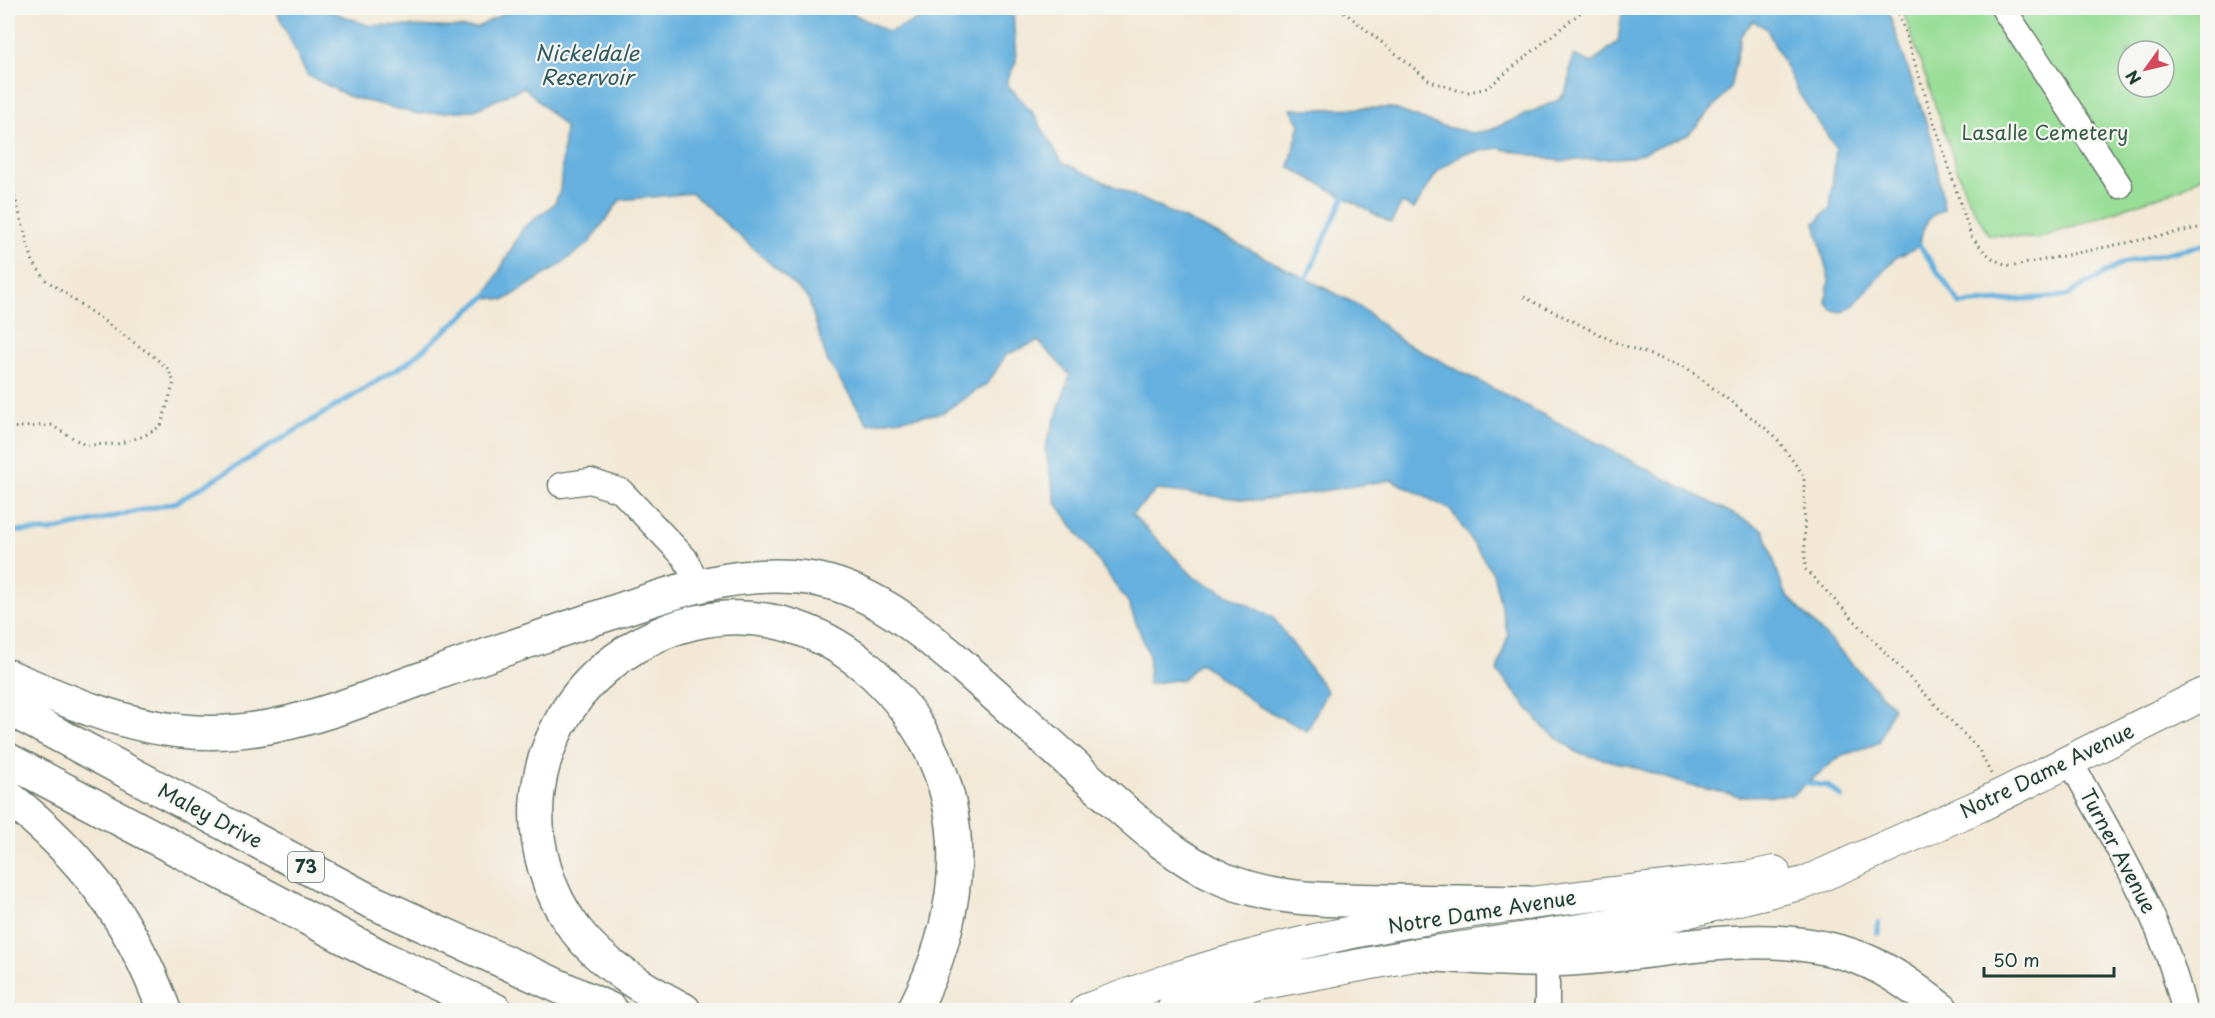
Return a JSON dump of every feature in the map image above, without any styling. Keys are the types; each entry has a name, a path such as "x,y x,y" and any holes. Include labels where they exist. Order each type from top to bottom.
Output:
{"highway":[{"path":"8,676 104,714 151,727 185,732 241,732 287,723 361,700 697,584 765,576 810,579 848,589 883,607 942,649 1147,830 1183,857 1220,878 1256,891 1306,899 1528,903"},
{"path":"684,1011 656,995 599,955 575,929 548,875 535,827 539,774 551,741 574,701 593,678 609,664 643,641 675,626 729,618 772,621 795,627 820,636 842,649 888,685 912,715 930,748 949,806 955,844 955,879 941,948 914,1011"},
{"name":"Maley Drive","path":"8,708 366,899 611,1011"},
{"name":"73","path":"8,760 334,933 495,1011"},
{"path":"8,797 40,821 68,848 96,882 130,933 150,972 164,1011"},
{"path":"1420,954 1547,960 1767,942 1817,948 1862,959 1906,983 1942,1011"}],"main road":[{"name":"Notre Dame Avenue","path":"1173,1011 1259,984 1420,954 1661,918 1732,903 1804,883 2001,795 2208,692"},
{"name":"Notre Dame Avenue","path":"1086,1011 1250,956 1334,936 1528,903 1746,878 1886,848"}],"street":[{"path":"2003,8 2120,186"},
{"path":"561,485 590,481 621,491 685,558 697,584"},
{"name":"Turner Avenue","path":"2070,761 2148,905 2172,963 2184,1011"},
{"path":"1545,1011 1547,960"}],"path":[{"path":"1339,8 1430,81 1468,92 1487,88 1586,8"},
{"path":"1897,8 1971,236 1985,254 2001,264 2014,266 2208,226"},
{"path":"2202,8 2208,17"},
{"path":"8,173 33,262 46,280 153,356 168,369 174,382 161,426 144,436 117,444 85,445 51,425 8,428"},
{"path":"1524,297 1617,343 1687,368 1774,435 1804,476 1805,569 1979,750 2001,795"}],"green space":[{"name":"Lasalle Cemetery","path":"1902,8 2196,8 2207,26 2207,173 2182,188 2037,239 1988,234 1966,195"}],"water":[{"name":"Nickeldale Reservoir","path":"275,8 322,8 368,25 476,28 514,8 842,8 889,32 929,15 933,8 1013,8 1016,62 1006,83 1033,113 1062,162 1236,243 1358,305 1402,341 1764,530 1784,592 1893,707 1879,743 1841,756 1792,795 1740,796 1687,785 1628,765 1578,753 1544,728 1497,671 1508,635 1493,573 1451,510 1392,480 1259,501 1157,490 1132,514 1195,578 1273,617 1327,691 1307,731 1259,706 1200,663 1183,679 1148,684 1149,656 1128,602 1056,503 1045,448 1070,375 1038,341 1006,355 988,383 942,413 868,424 827,360 808,298 692,193 620,200 589,243 557,267 505,300 485,297 523,228 554,204 560,191 565,127 524,87 475,110 418,114 350,97 307,75"},
{"path":"1623,8 1887,8 1933,142 1944,209 1926,223 1920,246 1895,258 1854,305 1843,312 1832,310 1826,302 1829,280 1815,223 1830,208 1836,148 1800,95 1766,28 1753,21 1741,35 1730,89 1688,135 1632,157 1559,161 1498,148 1463,154 1438,171 1414,209 1402,203 1391,223 1289,167 1300,124 1291,109 1392,108 1438,125 1472,133 1490,130 1558,100 1567,89 1574,55 1592,63 1618,41"}],"waterway":[{"path":"1306,279 1344,197"},
{"path":"1920,246 1960,304 2066,296 2122,263 2208,244"},
{"path":"8,531 50,531 177,502 407,363 490,293"},
{"path":"1802,782 1828,786 1842,797"},
{"path":"1878,923 1878,933"}]}
